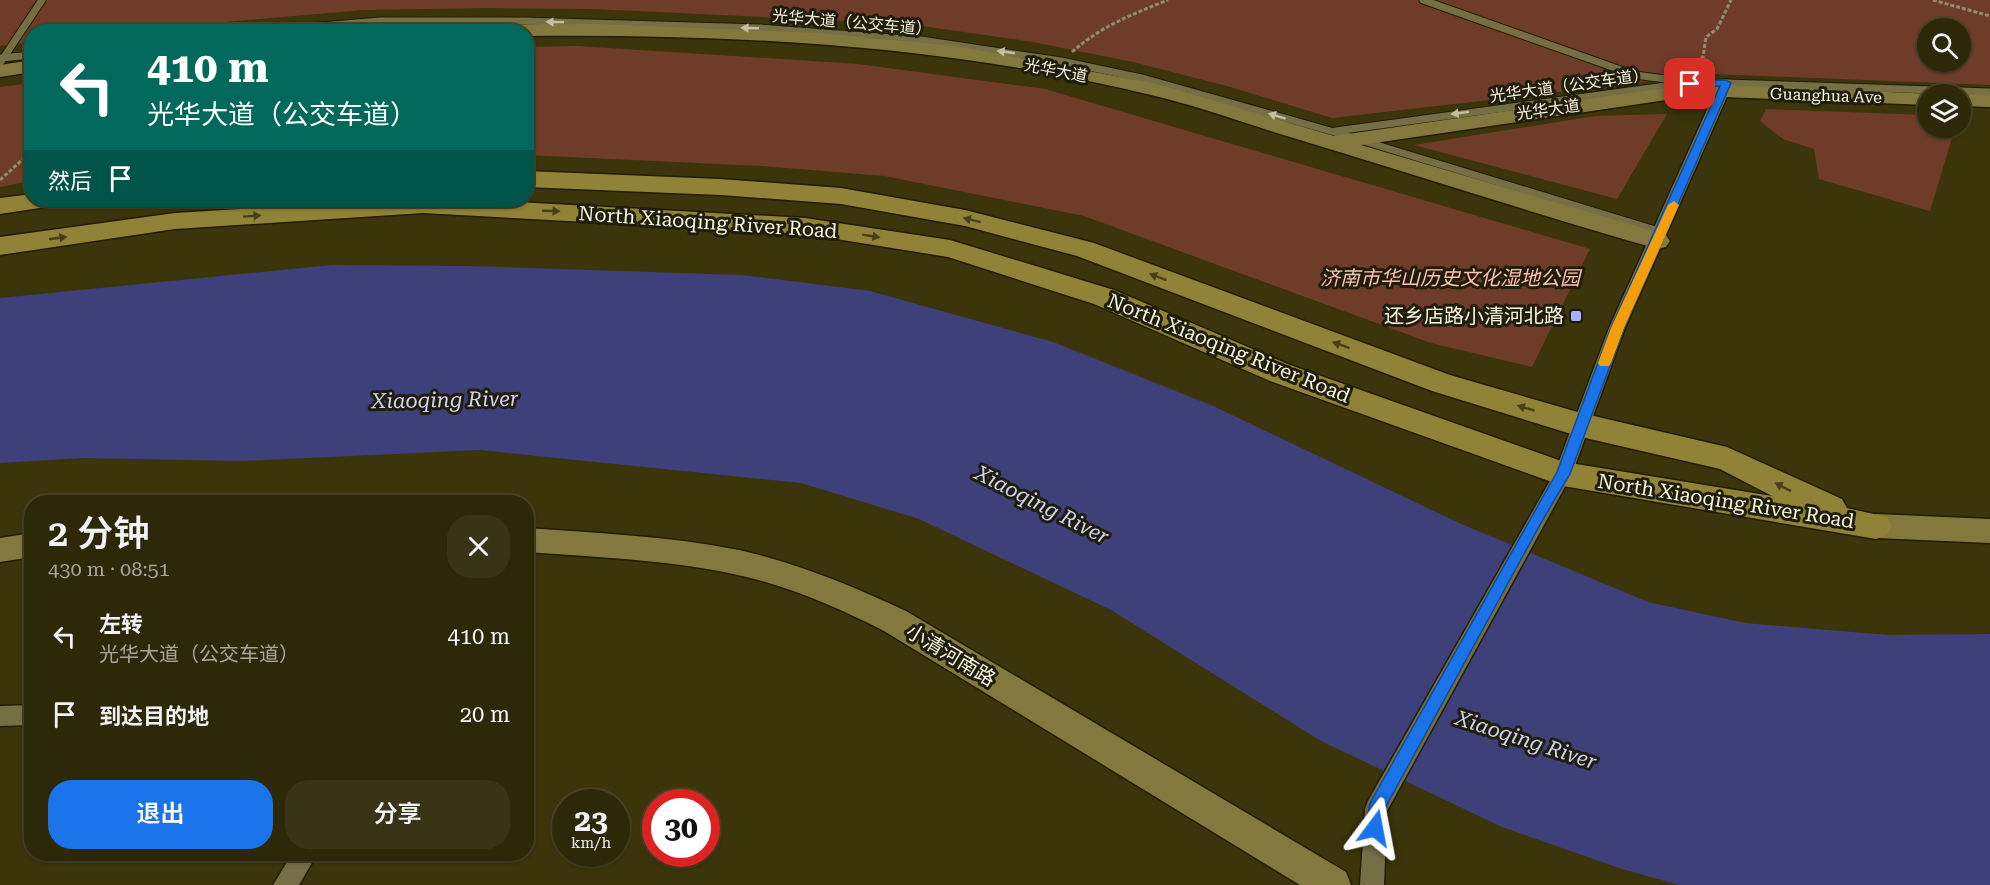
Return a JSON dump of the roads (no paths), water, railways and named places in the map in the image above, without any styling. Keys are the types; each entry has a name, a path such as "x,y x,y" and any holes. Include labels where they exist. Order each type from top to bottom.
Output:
{"main road":[{"name":"光华大道","path":"534,29 675,32 817,39 956,52 1052,68 1157,90 1341,137 1586,103 1725,87"},
{"path":"1,63 24,65"},
{"name":"Guanghua Ave","path":"1725,87 1917,98"},
{"path":"1971,100 1990,101"},
{"path":"1341,137 1660,236"},
{"name":"North Xiaoqing River Road","path":"534,179 720,187 841,196 965,218 1085,249 1442,383 1581,425 1727,459 1799,495 1876,525"},
{"path":"0,206 24,203"},
{"name":"North Xiaoqing River Road","path":"0,246 175,221 406,207"},
{"name":"North Xiaoqing River Road","path":"449,207 603,213 805,226 950,249 1104,297 1280,374 1563,474 1876,525"},
{"path":"1876,525 1990,531"},
{"name":"小清河南路","path":"534,541 679,552 731,561 846,598 895,621 1334,885"},
{"path":"0,550 24,546"}],"street":[{"path":"1372,885 1376,809 1563,474 1617,328 1725,87"},
{"path":"0,716 24,716"},
{"path":"285,885 300,861"}],"lane":[{"path":"26,24 42,0"},
{"path":"1423,0 1544,45 1651,79 1725,87 1990,92"},
{"name":"光华大道（公交车道）","path":"353,24 391,21 603,22 863,34 921,40 1061,61 1157,82 1341,137"},
{"path":"1,63 24,28"},
{"path":"1,63 24,57"}],"water":[{"name":"Xiaoqing River","path":"332,265 470,266 741,275 870,291 1053,342 1213,406 1459,523 1648,602 1745,623 1888,635 1990,634 1990,885 1679,885 1622,869 1502,827 1321,741 1111,610 919,519 801,483 480,450 242,461 83,458 0,463 0,298"}],"place":[{"name":"还乡店路小清河北路","path":"1576,316"}],"park label":[{"name":"济南市华山历史文化湿地公园","path":"1450,278"}]}
